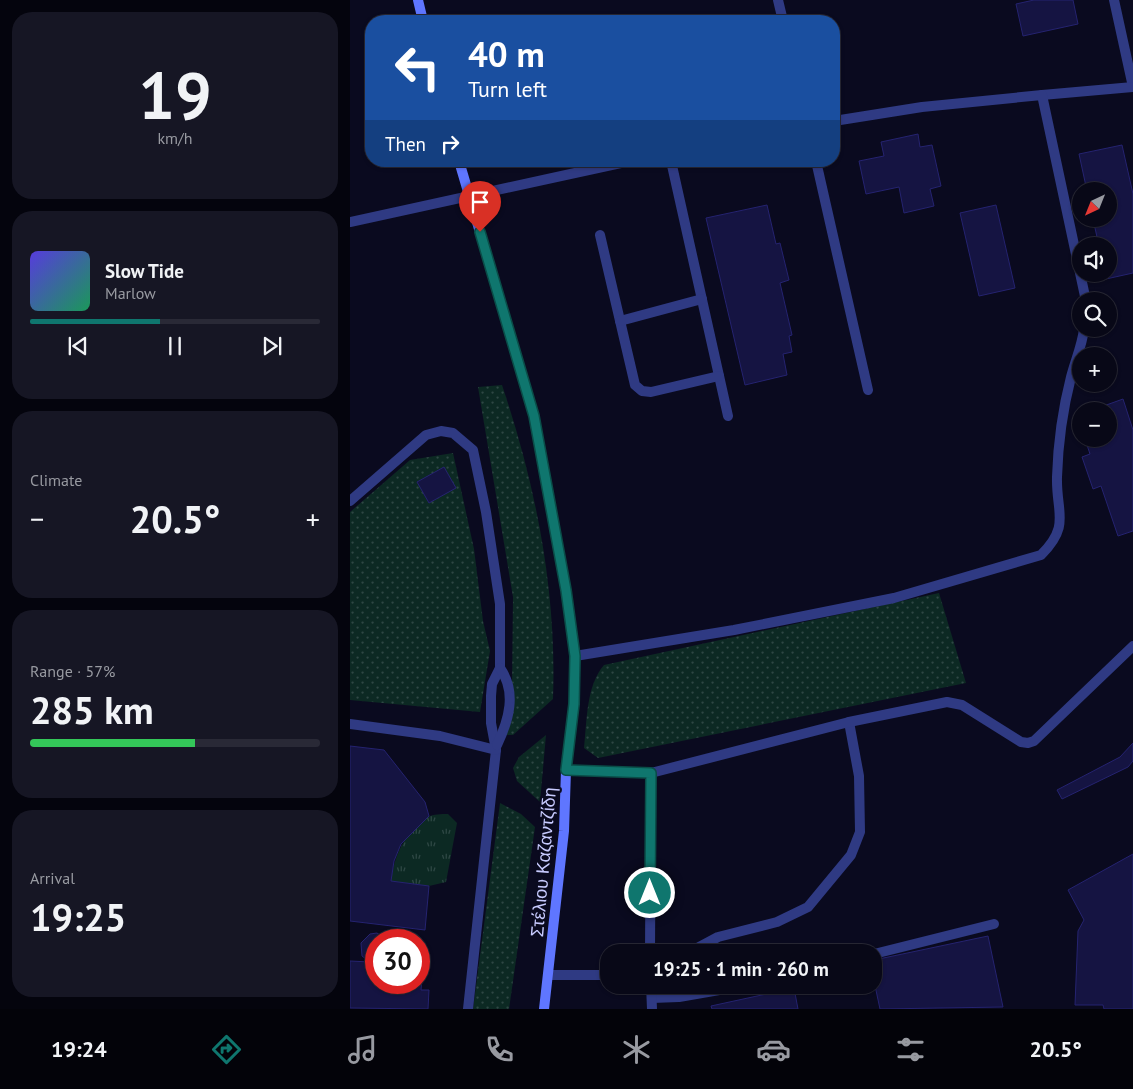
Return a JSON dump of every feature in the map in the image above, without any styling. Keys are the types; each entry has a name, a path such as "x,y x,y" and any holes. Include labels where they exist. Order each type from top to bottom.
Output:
{"main road":[{"path":"418,0 422,15"},
{"name":"Στέλιου Καζαντζίδη","path":"461,167 534,416 566,590 575,656 574,704 566,770 564,830 544,1009"}],"street":[{"path":"778,0 782,15"},
{"path":"840,120 931,106 1133,87 1114,0"},
{"path":"1042,96 1084,292"},
{"path":"350,222 602,167"},
{"path":"672,167 728,416"},
{"path":"817,167 868,390"},
{"path":"600,236 635,385 642,391 650,392 719,376"},
{"path":"620,321 702,299"},
{"path":"575,656 734,630 894,598 1041,555 1053,543 1060,532 1057,477 1070,379 1082,337"},
{"path":"350,501 426,435 441,431 453,433 473,450 486,512 500,604 500,668 491,689 491,723 497,747"},
{"path":"566,770 651,773 850,722 947,702 956,702 1021,742 1028,743 1034,741 1133,646"},
{"path":"468,1009 497,747 504,729 510,700 509,684 500,668"},
{"path":"705,944 718,937 777,922 808,907 851,855 860,832 859,776 850,722"},
{"path":"350,724 440,736 497,747"},
{"path":"650,944 651,773"},
{"path":"882,952 994,924"},
{"path":"549,975 600,975"},
{"path":"652,994 652,1009"},
{"path":"652,998 696,994"}],"green space":[{"path":"502,385 525,462 534,501 548,579 552,619 553,699 513,735 504,735 512,691 513,597 478,387"},
{"path":"453,453 474,549 483,621 490,651 480,712 350,700 350,512 410,460"},
{"path":"939,593 966,683 598,758 584,748 591,693 598,673 604,665"},
{"path":"546,735 540,802 517,781 513,768 519,757"},
{"path":"500,803 521,814 535,827 509,1009 473,1009"},
{"path":"448,814 457,823 446,882 429,886 391,881 398,853 407,837 420,823 430,816"}],"building":[{"path":"1034,0 1073,0 1078,24 1023,36 1016,4"},
{"path":"918,134 920,147 932,145 941,186 930,189 934,206 904,213 899,187 866,194 859,161 884,156 881,142"},
{"path":"1122,145 1133,194 1133,273 1117,277 1117,237 1097,237 1095,228 1118,228 1118,182 1085,182 1079,154"},
{"path":"767,205 776,244 780,243 789,280 780,283 792,335 789,336 792,352 783,354 787,375 745,385 706,218"},
{"path":"996,205 1015,288 979,296 960,213"},
{"path":"1123,399 1133,430 1133,531 1118,536 1101,486 1093,489 1082,457 1090,454 1088,447 1117,447 1117,402 1115,402"},
{"path":"444,467 456,488 429,503 417,482"},
{"path":"1133,743 1133,761 1128,767 1062,799 1057,790 1120,757"},
{"path":"350,746 384,750 425,802 429,816 401,844 394,861 391,881 429,886 425,929 350,921"},
{"path":"1133,854 1133,1009 1104,1009 1103,1005 1075,1005 1078,931 1084,920 1068,890"},
{"path":"988,936 1003,1007 880,1009 877,994 882,994 882,958"},
{"path":"365,939 365,958 362,956 361,943"},
{"path":"350,961 365,962 365,994 429,994 428,1009 350,1008"},
{"path":"766,994 795,994 798,1009 712,1009 711,1006"}],"route":[{"path":"480,232 534,416 566,590 575,656 574,704 566,770 651,773 650,893"}]}
